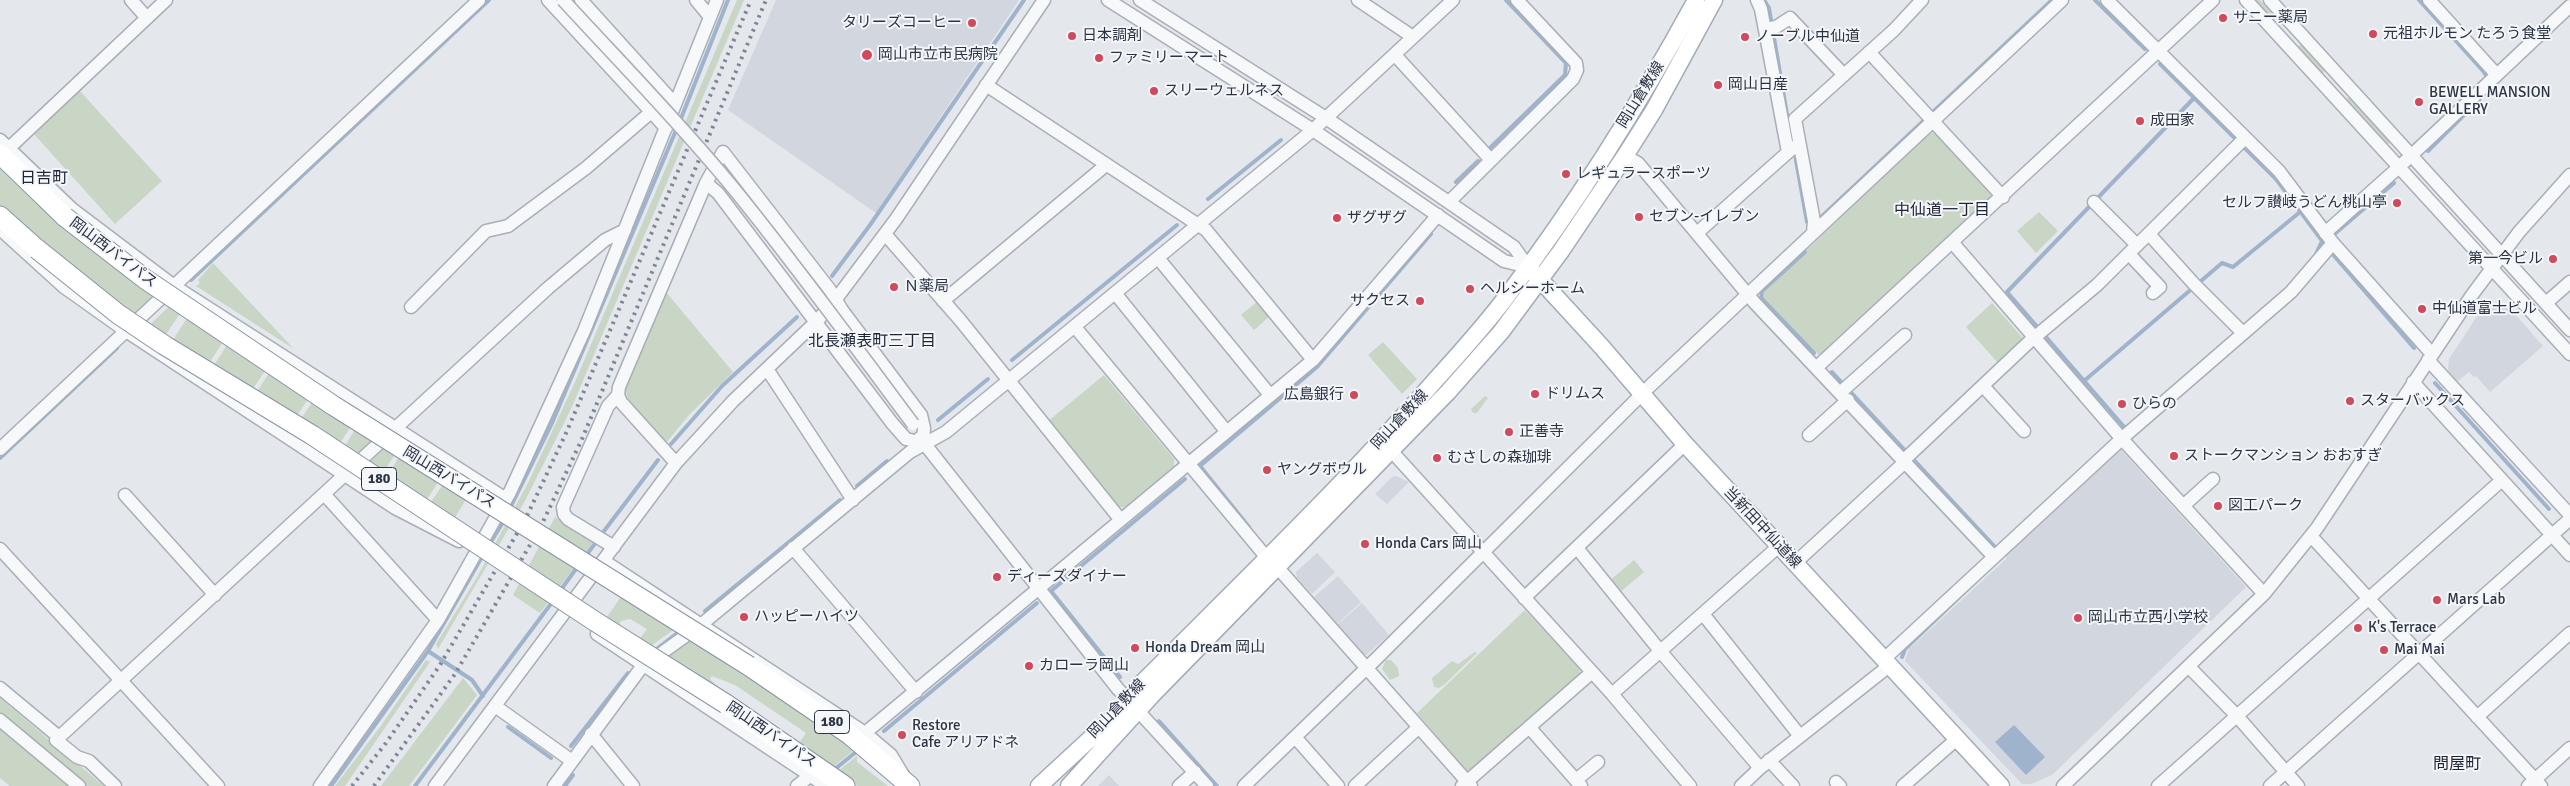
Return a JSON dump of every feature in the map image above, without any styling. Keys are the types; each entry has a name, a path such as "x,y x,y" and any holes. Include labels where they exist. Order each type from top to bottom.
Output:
{"highway":[{"name":"岡山西バイパス","path":"3,147 65,217 145,279 334,406 749,666 850,735 878,756 908,785"},
{"name":"岡山西バイパス","path":"0,216 37,249 111,308 164,345 312,435 596,622 726,704 845,786"}],"main road":[{"name":"岡山倉敷線","path":"1387,445 1528,267 1631,113 1696,0"},
{"name":"岡山倉敷線","path":"1069,786 1133,705 1140,684 1272,563 1387,445 1470,369 1541,278 1625,156 1654,110 1714,0"},
{"name":"当新田中仙道線","path":"1528,267 1541,278 1685,444 2001,786"},
{"name":"岡山倉敷線","path":"1039,786 1116,715 1133,705"}],"street":[{"path":"131,0 147,18"},
{"path":"166,0 3,147 72,209 174,286 506,499"},
{"path":"0,449 479,0"},
{"path":"548,0 650,113 666,128"},
{"path":"562,0 662,107 734,189 913,424 923,443 1133,705 1207,786"},
{"path":"581,0 676,104"},
{"path":"696,0 710,17"},
{"path":"320,786 438,620 506,499 584,331 717,0"},
{"path":"435,786 566,613 676,463 706,429 817,321 836,299 885,234 1044,0"},
{"path":"1108,0 1313,130 1504,261 1528,267"},
{"path":"1140,0 1326,118 1514,246 1528,267"},
{"path":"1358,0 1413,38"},
{"path":"1449,202 1490,159 1573,79 1578,70 1576,63 1517,0"},
{"path":"1813,233 1814,221 1795,119 1869,52 1922,0"},
{"path":"1244,786 1642,395 1813,233 1930,118 2062,0"},
{"path":"2107,0 2159,52 2241,142 2279,171 2328,242 2570,517 2270,786"},
{"path":"1817,367 2003,197 2213,0"},
{"path":"2246,0 2570,354"},
{"path":"2270,0 2570,330"},
{"path":"2429,0 2491,79"},
{"path":"554,786 591,734 645,665 702,624 923,443 946,432 1313,130 1413,38 1447,2"},
{"path":"1765,3 1771,28 1788,152"},
{"path":"1740,786 1886,663 1994,557 2122,439 2241,331 2291,292 2328,242 2399,167 2570,6"},
{"path":"1771,28 1790,18 1844,74"},
{"path":"1869,52 2003,197"},
{"path":"1395,55 1490,159"},
{"path":"986,85 1206,230 1313,360"},
{"path":"411,307 486,231 508,226 586,168 650,113"},
{"path":"1795,563 2039,334 2151,237 2241,142"},
{"path":"1697,233 1799,144"},
{"path":"676,463 621,402 618,395 619,387 706,182 723,152 836,299 921,415 924,428 923,443"},
{"path":"1625,156 1638,163 1748,294 1817,367 1846,392 1994,557"},
{"path":"943,301 1106,165"},
{"path":"2063,786 2264,594 2311,536 2413,382 2501,255 2570,175"},
{"path":"706,182 718,193 817,321 892,423 906,439 923,443"},
{"path":"2094,202 2132,254 2160,287 2153,293"},
{"path":"865,734 1120,519 1313,360 1438,215"},
{"path":"0,229 64,287 126,331 395,508 477,550"},
{"path":"115,786 89,761 77,757 56,740 215,595 393,428 548,288 605,240 625,230"},
{"path":"885,234 943,301 1120,519"},
{"path":"2151,237 2241,331"},
{"path":"1952,242 2039,334 2122,439 2264,594"},
{"path":"1158,258 1270,394"},
{"path":"2546,303 2570,282"},
{"path":"1115,293 1226,431"},
{"path":"1075,326 1187,464 1272,563 1419,727 1466,785 1591,673"},
{"path":"1809,435 1846,392 1905,335"},
{"path":"766,369 853,500"},
{"path":"2413,382 2570,555"},
{"path":"1983,386 2024,431"},
{"path":"614,547 568,519 564,514 563,507 608,406 618,395"},
{"path":"1524,598 1685,444"},
{"path":"1387,445 1591,673 1612,694 1690,786"},
{"path":"2183,506 2213,479"},
{"path":"2158,786 2502,480"},
{"path":"324,494 438,620"},
{"path":"125,496 215,595"},
{"path":"2311,536 2477,717 2535,784 2570,748"},
{"path":"1612,694 1779,546"},
{"path":"793,548 916,692"},
{"path":"1577,548 1661,652 1765,764 1793,786"},
{"path":"0,549 218,786"},
{"path":"604,561 702,624 865,734 891,756 908,785"},
{"path":"566,613 826,786"},
{"path":"1703,614 1800,736"},
{"path":"2477,717 2570,633"},
{"path":"2189,667 2237,716 2298,786"},
{"path":"0,688 59,737"},
{"path":"495,706 572,762"},
{"path":"0,720 79,786"},
{"path":"1355,786 1419,727"},
{"path":"1529,727 1578,783 1598,762"},
{"path":"591,734 633,786"},
{"path":"1295,737 1338,786"},
{"path":"1903,786 1958,738"},
{"path":"1178,786 1195,772"},
{"path":"797,786 811,775"}],"shaded area":[{"name":"岡山市立市民病院","path":"776,0 1019,0 876,213 728,110"},
{"path":"2508,306 2543,346 2490,392 2476,376 2474,377 2469,372 2457,382 2448,370 2449,359 2483,307"},
{"name":"岡山市立西小学校","path":"2115,450 2121,450 2246,587 2052,775 2031,784 2022,784 1905,661 1909,649 2007,558 2003,553"},
{"path":"1396,476 1409,482 1387,504 1375,494 1392,477"},
{"path":"1317,553 1335,572 1312,594 1297,578 1296,572"},
{"path":"1338,576 1361,602 1337,624 1314,597"},
{"path":"1362,603 1389,635 1366,655 1337,625"},
{"path":"1109,775 1119,786 1098,786"}],"green space":[{"path":"737,0 744,0 571,409 526,499 438,649 436,644 476,579 528,483 575,382"},
{"path":"2255,0 2260,0 2276,18 2273,21"},
{"path":"2301,44 2325,71 2322,74 2298,47"},
{"path":"79,90 162,181 115,224 33,133"},
{"path":"2349,97 2390,142 2387,145 2346,100"},
{"path":"1929,133 1937,133 1991,190 1990,199 1820,356 1763,298 1763,292"},
{"path":"0,164 164,286 124,324 0,206"},
{"path":"2039,212 2058,231 2036,253 2017,231"},
{"path":"213,263 294,349 196,286 200,283 198,280"},
{"path":"666,292 733,372 690,414 666,443 628,399 625,388"},
{"path":"179,297 187,303 157,348 138,336"},
{"path":"1258,301 1270,316 1254,330 1241,315"},
{"path":"1992,303 2022,337 2021,344 1998,363 1966,327"},
{"path":"194,307 377,423 379,430 376,437 346,464 335,464 164,354","holes":["230,331 234,334 205,379 201,376","272,360 276,363 247,406 244,403","315,389 319,392 292,432 288,429","357,417 361,420 336,460 331,457"]},
{"path":"1383,342 1417,379 1402,394 1368,355"},
{"path":"1104,375 1174,459 1174,466 1125,507 1117,507 1047,422"},
{"path":"1485,396 1488,398 1477,413 1473,413 1471,409"},
{"path":"397,437 475,485 446,532 421,517 449,475 445,472 417,514 419,516 354,476","holes":["401,445 405,448 379,488 375,485"]},
{"path":"555,517 594,541 540,613 513,595"},
{"path":"1634,560 1644,572 1618,594 1608,582"},
{"path":"629,585 687,620 637,656 630,651 647,629 630,619 621,621 612,639 598,630"},
{"path":"1525,610 1580,669 1580,676 1470,771 1466,770 1417,713"},
{"path":"704,632 844,740 854,750 833,767 798,745 806,733 735,685 712,676 710,679 727,696 655,666"},
{"path":"1475,652 1477,653 1444,685 1439,688 1434,687 1432,678 1452,661 1458,664"},
{"path":"426,660 430,662 345,786 335,786 380,727"},
{"path":"1386,660 1391,660 1398,668 1399,676 1390,680 1382,669"},
{"path":"463,678 477,695 409,786 381,786"},
{"path":"0,698 104,786 83,786 0,716"},
{"path":"0,723 75,786 10,786 0,778"},
{"path":"857,756 857,762 888,786 857,786 838,771"}],"water":[{"path":"2014,725 2045,757 2026,775 1995,742"}],"waterway":[{"path":"191,280 489,0"},
{"path":"680,121 728,0"},
{"path":"832,276 870,225 1024,0"},
{"path":"1491,147 1565,75 1566,63 1506,0"},
{"path":"1764,0 1769,8 1790,132"},
{"path":"1818,220 2052,0"},
{"path":"2095,0 2145,49"},
{"path":"2419,0 2484,72 2488,79"},
{"path":"2160,64 2276,179 2323,242"},
{"path":"2128,426 2125,428 2007,292 2194,98"},
{"path":"2428,151 2479,100"},
{"path":"509,510 552,423 677,128"},
{"path":"1208,199 1281,140"},
{"path":"1795,155 1807,222"},
{"path":"1456,182 1478,161"},
{"path":"2331,237 2394,183"},
{"path":"2084,381 2222,263 2233,267 2300,212"},
{"path":"1012,360 1177,225"},
{"path":"1249,527 1200,466 1317,367 1431,234"},
{"path":"2316,254 2322,241"},
{"path":"2329,250 2414,348"},
{"path":"1805,252 1762,291 1761,298 1814,353"},
{"path":"671,444 722,386 797,317"},
{"path":"0,458 117,348"},
{"path":"1832,372 1996,548"},
{"path":"938,420 988,379"},
{"path":"2435,383 2549,509"},
{"path":"604,531 658,460"},
{"path":"857,486 887,461"},
{"path":"1120,677 1051,591 1185,479"},
{"path":"705,611 840,500"},
{"path":"489,545 505,519"},
{"path":"585,557 596,542"},
{"path":"331,786 428,651 483,555"},
{"path":"1902,657 1905,649 2002,556"},
{"path":"560,591 578,566"},
{"path":"415,786 553,601"},
{"path":"884,731 1037,603"},
{"path":"658,648 680,631"},
{"path":"428,651 472,680 483,696"},
{"path":"571,746 628,673"},
{"path":"1159,721 1217,786"},
{"path":"508,727 551,758"},
{"path":"835,769 856,752"},
{"path":"565,786 573,775"}],"railway":[{"path":"352,786 386,743 440,665 526,518 567,431 751,0"},
{"path":"374,786 455,674 541,526 582,439 766,0"}],"place":[{"name":"サニー薬局","path":"2223,18"},
{"name":"タリーズコーヒー","path":"972,23"},
{"name":"元祖ホルモン たろう食堂","path":"2373,34"},
{"name":"日本調剤","path":"1072,36"},
{"name":"ノーブル中仙道","path":"1745,37"},
{"name":"岡山市立市民病院","path":"867,55"},
{"name":"ファミリーマート","path":"1099,58"},
{"name":"岡山日産","path":"1718,85"},
{"name":"スリーウェルネス","path":"1154,91"},
{"name":"BEWELL MANSION GALLERY","path":"2419,102"},
{"name":"成田家","path":"2140,121"},
{"name":"レギュラースポーツ","path":"1566,174"},
{"name":"セルフ讃岐うどん桃山亭","path":"2397,203"},
{"name":"セブン-イレブン","path":"1639,217"},
{"name":"ザグザグ","path":"1337,218"},
{"name":"第一今ビル","path":"2553,259"},
{"name":"Ｎ薬局","path":"894,287"},
{"name":"ヘルシーホーム","path":"1470,289"},
{"name":"サクセス","path":"1420,301"},
{"name":"中仙道富士ビル","path":"2422,309"},
{"name":"ドリムス","path":"1535,394"},
{"name":"広島銀行","path":"1354,395"},
{"name":"スターバックス","path":"2350,401"},
{"name":"ひらの","path":"2122,404"},
{"name":"正善寺","path":"1509,432"},
{"name":"ストークマンション おおすぎ","path":"2174,456"},
{"name":"むさしの森珈琲","path":"1437,458"},
{"name":"ヤングボウル","path":"1267,470"},
{"name":"図工パーク","path":"2218,506"},
{"name":"Honda Cars 岡山","path":"1365,544"},
{"name":"ディーズダイナー","path":"997,577"},
{"name":"Mars Lab","path":"2437,600"},
{"name":"ハッピーハイツ","path":"744,617"},
{"name":"岡山市立西小学校","path":"2078,618"},
{"name":"K's Terrace","path":"2358,628"},
{"name":"Honda Dream 岡山","path":"1135,648"},
{"name":"Mai Mai","path":"2384,650"},
{"name":"カローラ岡山","path":"1029,666"},
{"name":"Restore Cafe アリアドネ","path":"902,735"}],"district":[{"name":"日吉町","path":"44,179"},
{"name":"中仙道一丁目","path":"1942,211"},
{"name":"北長瀬表町三丁目","path":"872,342"},
{"name":"問屋町","path":"2457,765"}]}
